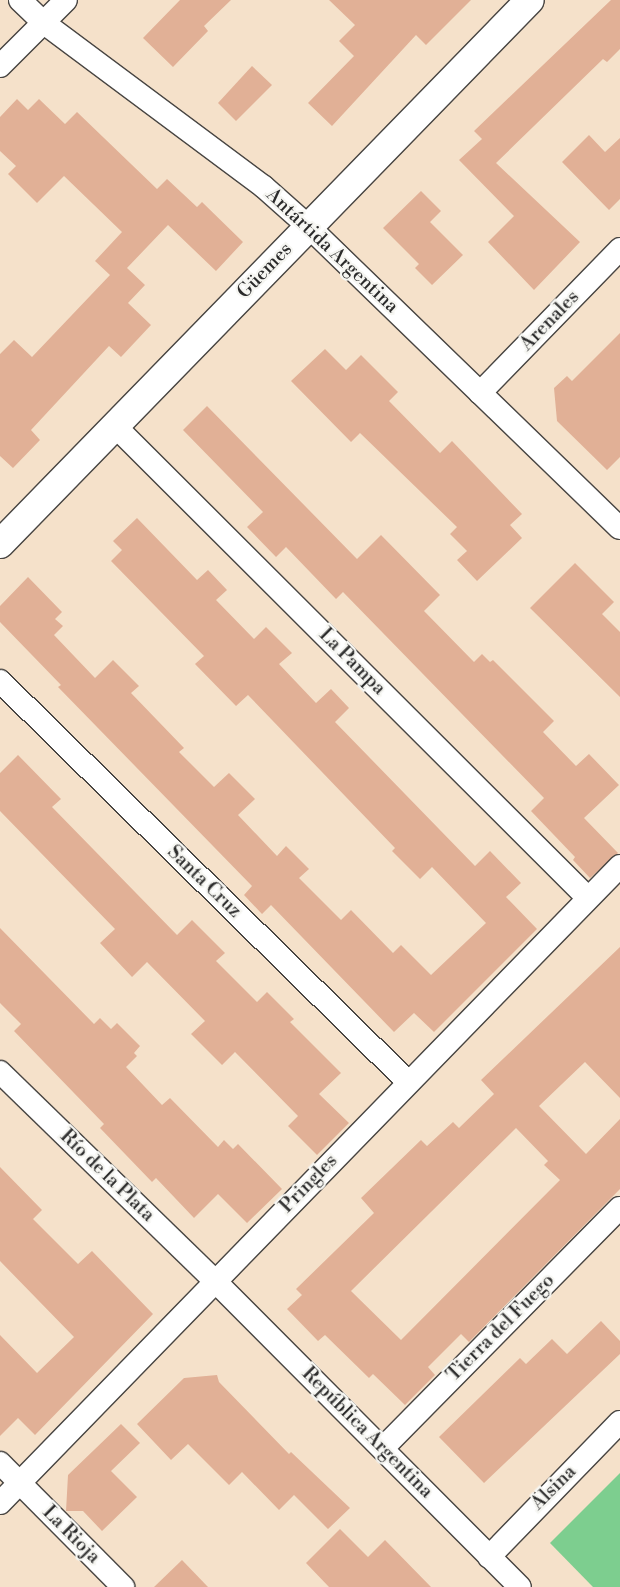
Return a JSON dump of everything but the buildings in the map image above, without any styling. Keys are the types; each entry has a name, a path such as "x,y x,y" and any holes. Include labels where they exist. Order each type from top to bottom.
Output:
{"street":[{"name":"Antártida Argentina","path":"20,0 44,23 264,187 308,226 620,528"},
{"path":"0,66 66,0"},
{"name":"Güemes","path":"0,544 530,0"},
{"name":"Arenales","path":"480,393 620,249"},
{"name":"La Pampa","path":"116,426 588,898"},
{"name":"Santa Cruz","path":"0,681 408,1082"},
{"name":"Pringles","path":"0,1503 214,1280 620,866"},
{"name":"Río de la Plata","path":"0,1072 214,1280"},
{"name":"Tierra del Fuego","path":"382,1448 620,1208"},
{"name":"República Argentina","path":"214,1280 520,1587"},
{"name":"Alsina","path":"489,1557 620,1422"},
{"name":"La Rioja","path":"0,1463 123,1587"}],"green space":[{"path":"620,1473 620,1587 593,1587 550,1543"}]}
